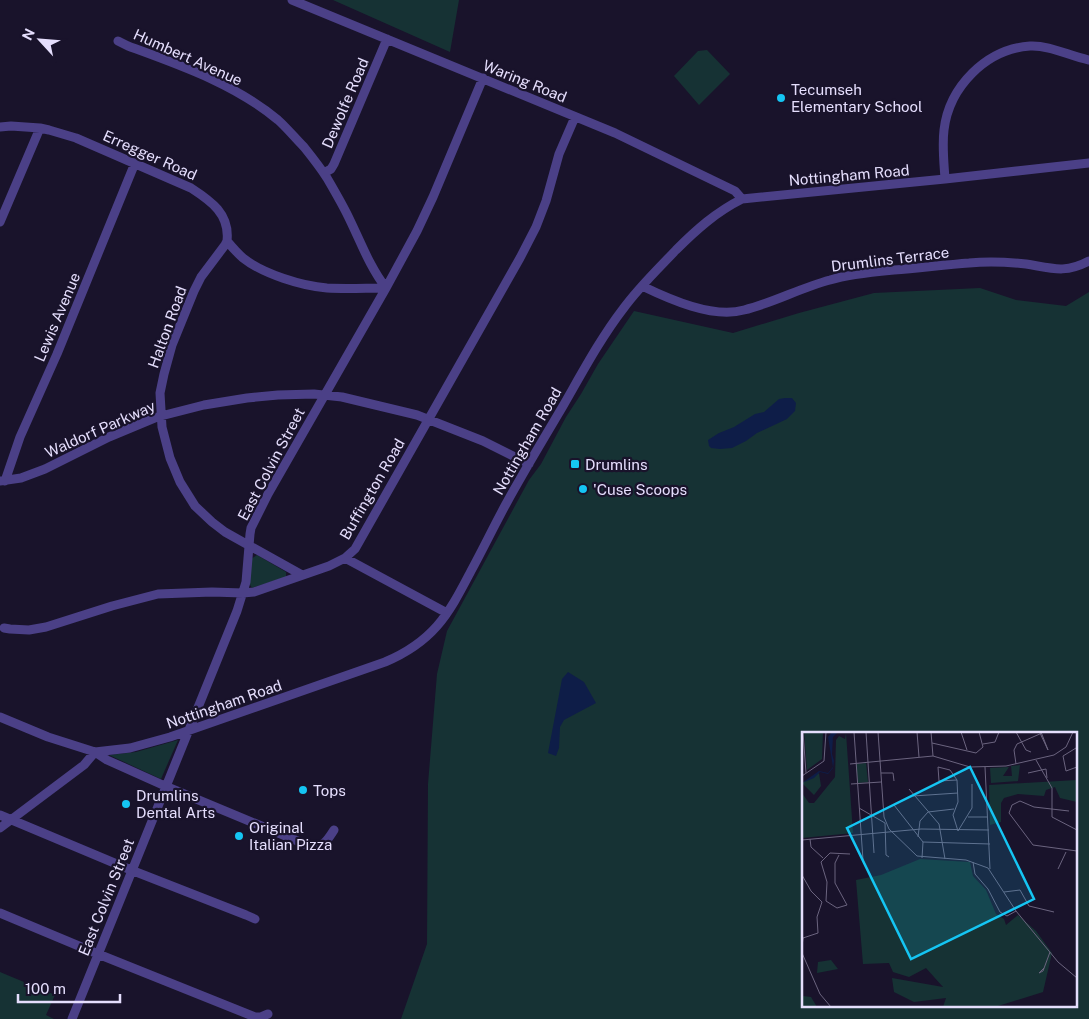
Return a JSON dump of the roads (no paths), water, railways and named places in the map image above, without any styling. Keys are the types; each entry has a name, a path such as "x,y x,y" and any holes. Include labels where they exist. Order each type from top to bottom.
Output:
{"street":[{"name":"Waring Road","path":"292,0 615,133 735,191 742,199"},
{"name":"Dewolfe Road","path":"324,173 331,169 334,164 387,40"},
{"name":"Humbert Avenue","path":"118,41 194,71 223,85 256,104 289,130 324,173 347,214 370,265 386,288"},
{"path":"945,179 944,130 947,112 953,98 964,82 979,67 1004,52 1031,46 1048,48 1089,60"},
{"name":"East Colvin Street","path":"72,1019 243,593 246,582 251,528 417,231 482,78"},
{"name":"Buffington Road","path":"4,628 29,630 46,627 158,594 254,592 329,566 345,558 355,549 520,258 536,227 546,201 559,154 575,117"},
{"name":"Erregger Road","path":"0,126 40,128 76,138 191,188 208,199 219,210 227,226 227,241"},
{"path":"0,222 40,128"},
{"name":"Lewis Avenue","path":"2,481 134,163"},
{"name":"Nottingham Road","path":"0,717 48,737 94,752 130,748 170,737 399,656 420,643 437,627 447,614 511,494 608,330 651,275 715,214 742,199 1089,163"},
{"path":"227,241 245,259 264,270 288,280 327,288 386,288"},
{"name":"Halton Road","path":"227,241 194,291 172,345 160,393 162,427 170,458 180,482 195,506 225,532 302,575"},
{"name":"Drumlins Terrace","path":"642,286 665,297 708,311 725,312 744,310 830,280 870,273 976,262 1027,264 1050,269 1068,268 1083,264 1089,260"},
{"name":"Waldorf Parkway","path":"2,481 21,478 109,437 161,416 204,405 278,395 324,395 351,399 417,415 483,441 529,464"},
{"path":"345,558 447,614"},
{"path":"0,828 84,765 94,752 107,760 165,786 312,847 322,845 334,830"},
{"path":"0,815 255,919"},
{"path":"0,913 255,1017 268,1014"}],"water":[{"path":"792,398 796,403 795,411 787,419 757,433 732,448 720,449 709,446 708,440 719,433 734,427 755,414 764,412 779,399"},
{"path":"568,672 584,682 596,703 564,720 560,727 559,748 556,756 548,753 562,679"}],"place":[{"name":"Tecumseh Elementary School","path":"781,98"},
{"name":"Drumlins","path":"575,464"},
{"name":"'Cuse Scoops","path":"583,489"},
{"name":"Tops","path":"303,790"},
{"name":"Drumlins Dental Arts","path":"126,804"},
{"name":"Original Italian Pizza","path":"239,836"}]}
